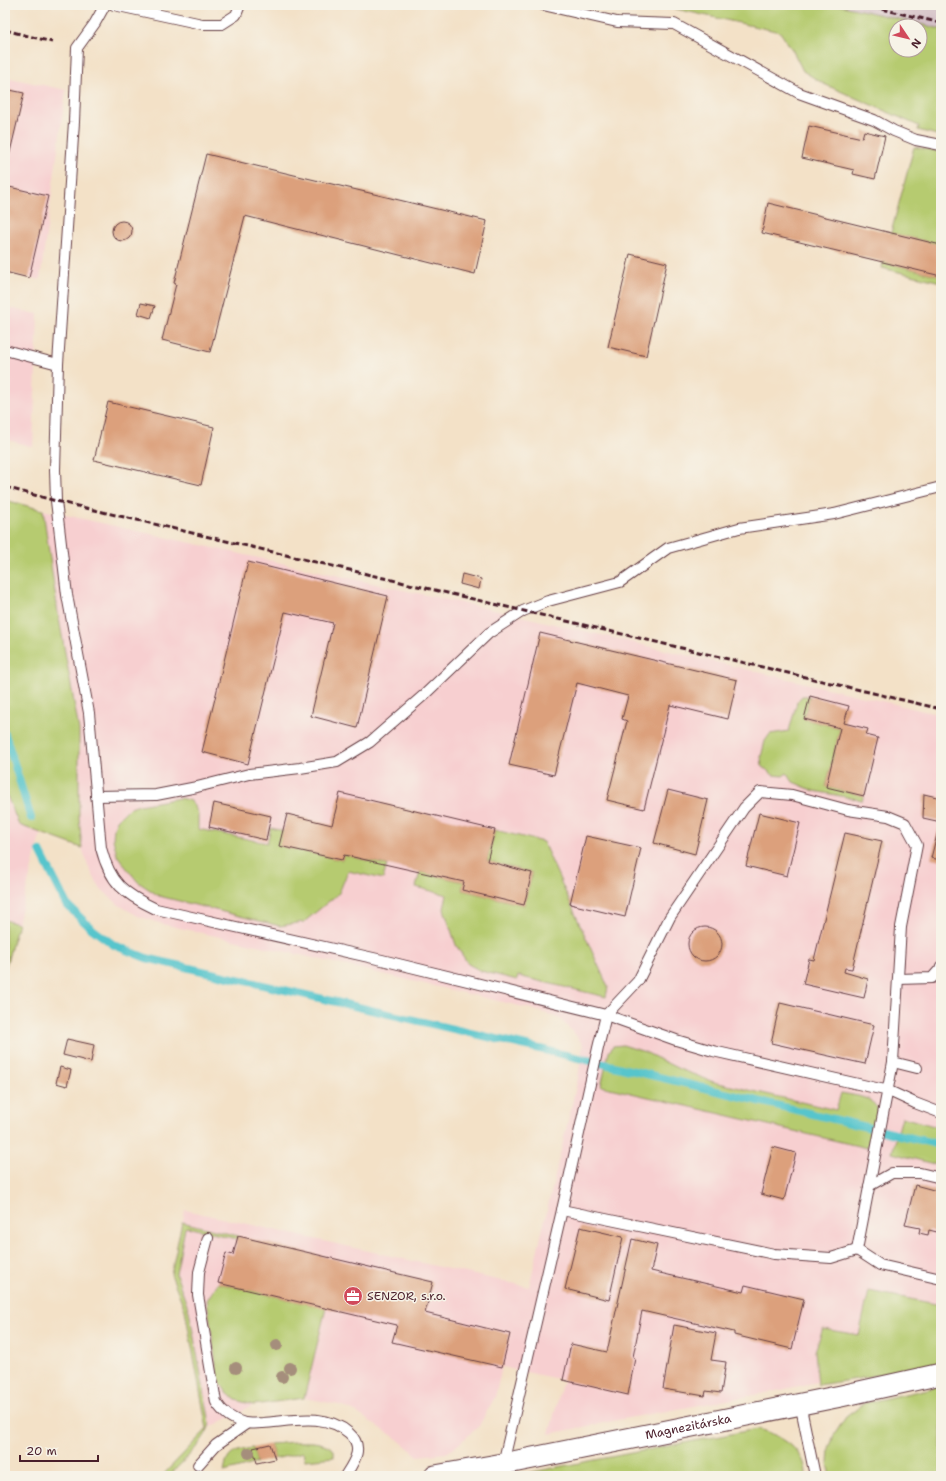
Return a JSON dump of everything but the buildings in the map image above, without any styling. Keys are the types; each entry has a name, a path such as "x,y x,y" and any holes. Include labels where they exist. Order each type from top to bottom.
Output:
{"street":[{"name":"Magnezitárska","path":"434,1476 503,1464 941,1374"}],"lane":[{"path":"105,5 95,23 77,48 74,122 58,364 56,501 67,595 89,713 101,848 105,866 114,881 138,901 156,909 382,960 606,1015 676,1040 713,1051 889,1091 914,1103 941,1113"},
{"path":"114,5 202,24 222,24 236,15 240,5"},
{"path":"543,5 617,22 674,24 799,93 874,120 894,131 916,140 941,145"},
{"path":"5,350 58,364"},
{"path":"96,796 156,795 197,787 249,774 337,762 370,742 424,695 489,633 523,611 548,601 620,582 668,548 739,528 834,514 941,487"},
{"path":"503,1464 606,1015 638,981 670,917 744,808 760,792 792,795 848,810 888,816 905,823 917,845 901,927 893,1062 889,1091 857,1250"},
{"path":"898,979 932,978 941,966"},
{"path":"893,1062 917,1068"},
{"path":"869,1186 892,1173 920,1173 941,1178"},
{"path":"562,1210 774,1254 831,1258 857,1250"},
{"path":"208,1238 199,1272 198,1295 216,1402 222,1411 230,1418 246,1424 310,1419 325,1420 333,1423 350,1434 355,1440 358,1449 356,1459 345,1476"},
{"path":"857,1250 880,1265 941,1280"},
{"path":"800,1403 815,1476"},
{"path":"198,1465 216,1444 246,1424"}],"shaded area":[{"path":"839,5 941,5 941,29 928,26 928,18 894,18"},
{"path":"5,77 66,90 40,280 5,272"},
{"path":"5,307 38,314 33,447 5,439"},
{"path":"43,510 516,615 941,715 941,1326 815,1351 817,1382 549,1434 563,1380 502,1367 495,1397 479,1426 453,1449 446,1453 418,1456 396,1438 357,1413 343,1406 304,1398 253,1405 207,1429 185,1310 171,1274 185,1210 529,1287 578,1078 583,1045 575,1034 560,1019 548,1014 528,1008 162,924 138,916 119,905 100,888 89,868 82,848 79,817 79,787 58,613"},
{"path":"5,791 19,825 41,832 18,924 5,920"}],"green space":[{"path":"658,5 839,5 894,18 888,18 888,58 928,58 928,26 941,29 941,136 918,130 919,126 824,84 803,71 793,51 780,32"},
{"path":"914,147 941,152 941,245 891,233"},
{"path":"883,262 941,276 941,282 882,268"},
{"path":"5,500 43,510 58,613 79,730 79,817 82,848 19,825 5,791"},
{"path":"802,696 810,696 804,719 840,728 826,787 864,796 862,800 814,791 793,782 787,773 783,776 773,775 762,766 761,757 765,741 770,734 789,731 797,702"},
{"path":"180,798 191,801 198,813 198,829 267,843 271,828 283,831 280,846 342,860 344,855 387,865 383,879 348,871 339,893 304,922 280,926 159,896 138,882 117,855 113,839 114,827 117,820 128,809 139,805"},
{"path":"495,830 543,842 608,987 606,997 518,976 517,980 481,971 468,964 456,945 444,909 447,895 416,887 420,872 464,882 462,890 524,905 532,873 487,861"},
{"path":"5,920 18,924 5,969"},
{"path":"623,1045 645,1052 679,1069 714,1082 836,1110 841,1093 871,1100 878,1109 878,1116 867,1148 601,1086 609,1052 613,1046"},
{"path":"902,1117 941,1128 941,1166 892,1153"},
{"path":"182,1222 238,1236 237,1239 187,1227 185,1228 176,1274 189,1311 210,1423 204,1437 193,1451 169,1476 162,1476 207,1429 185,1310 171,1274"},
{"path":"218,1283 326,1308 304,1398 253,1405 236,1400 227,1393 221,1384 217,1372 207,1300"},
{"path":"869,1291 941,1305 941,1362 857,1379 818,1385 815,1351 823,1329 859,1335"},
{"path":"941,1386 941,1476 831,1476 828,1464 829,1449 834,1435 846,1417 865,1403"},
{"path":"757,1429 782,1439 797,1451 802,1458 806,1476 511,1476"},
{"path":"294,1442 320,1443 334,1450 334,1457 305,1460 303,1452 275,1459 270,1444"},
{"path":"253,1448 257,1463 224,1472 227,1460 233,1453"}],"waterway":[{"path":"5,734 31,818"},
{"path":"40,851 67,905 91,928 114,945 146,958 609,1065 941,1145"}],"railway":[{"path":"865,5 941,23"},
{"path":"937,5 941,6"},
{"path":"5,30 52,42"},
{"path":"5,487 56,501 941,709"}],"place":[{"name":"SENZOR, s.r.o.","path":"353,1296"}]}
